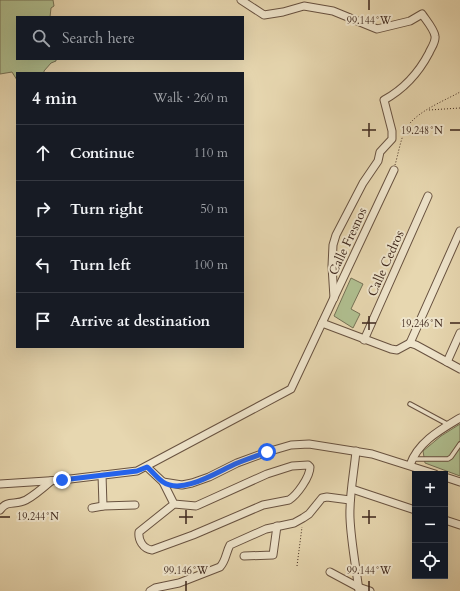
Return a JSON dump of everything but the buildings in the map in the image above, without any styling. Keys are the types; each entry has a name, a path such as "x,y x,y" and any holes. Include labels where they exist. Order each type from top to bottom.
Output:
{"street":[{"path":"241,0 264,15 283,12 304,6 333,11 377,28 410,21 422,14 434,33 435,38 433,44 414,77 395,94 384,100 392,131 392,139 380,152 378,161 363,183 336,235 333,245 332,266 334,298"},
{"name":"Calle Fresnos","path":"0,484 102,476 137,471 291,389 394,170"},
{"name":"Calle Cedros","path":"364,340 428,196"},
{"path":"322,323 391,349 397,350 410,343 460,230"},
{"path":"447,362 460,333"},
{"path":"410,343 460,370"},
{"path":"411,462 417,451 425,442 460,418"},
{"path":"163,482 182,485 192,483 209,477 237,463 267,452 291,445 309,444 356,451 411,462 427,471"},
{"path":"356,451 350,500 358,589"},
{"path":"300,465 308,465 310,468 308,477 290,500 263,505 152,550 144,547 138,537 139,532 174,504 196,506 267,474 300,465"},
{"path":"147,467 163,482 174,504"},
{"path":"102,476 103,506"},
{"path":"448,478 460,482"},
{"path":"0,510 9,502 15,504 25,501 36,494 52,480"},
{"path":"352,489 412,509"},
{"path":"150,591 155,588 179,583 220,567 224,563 227,549 230,545 266,529 294,523 309,514 322,498 327,497 350,500"},
{"path":"92,508 103,506 135,505"},
{"path":"448,521 460,525"},
{"path":"244,556 273,555 277,526"},
{"path":"330,572 358,589 370,591"}],"lane":[{"path":"410,404 449,425"},
{"path":"411,462 448,459 460,444"}],"path":[{"path":"394,170 406,129 414,119 460,92"},
{"path":"427,110 460,108"},
{"path":"297,566 303,518"}],"green space":[{"path":"0,0 53,0 54,6 51,8 50,16 16,16 16,60 56,61 51,63 44,72 16,72 16,78 12,72 0,74"},
{"path":"351,278 363,284 351,309 360,314 353,328 334,316"},
{"path":"460,424 460,476 425,463 423,451 441,436"}],"route":[{"path":"62,480 137,471 147,467 163,482 173,485 182,485 209,477 237,463 267,452"}]}
